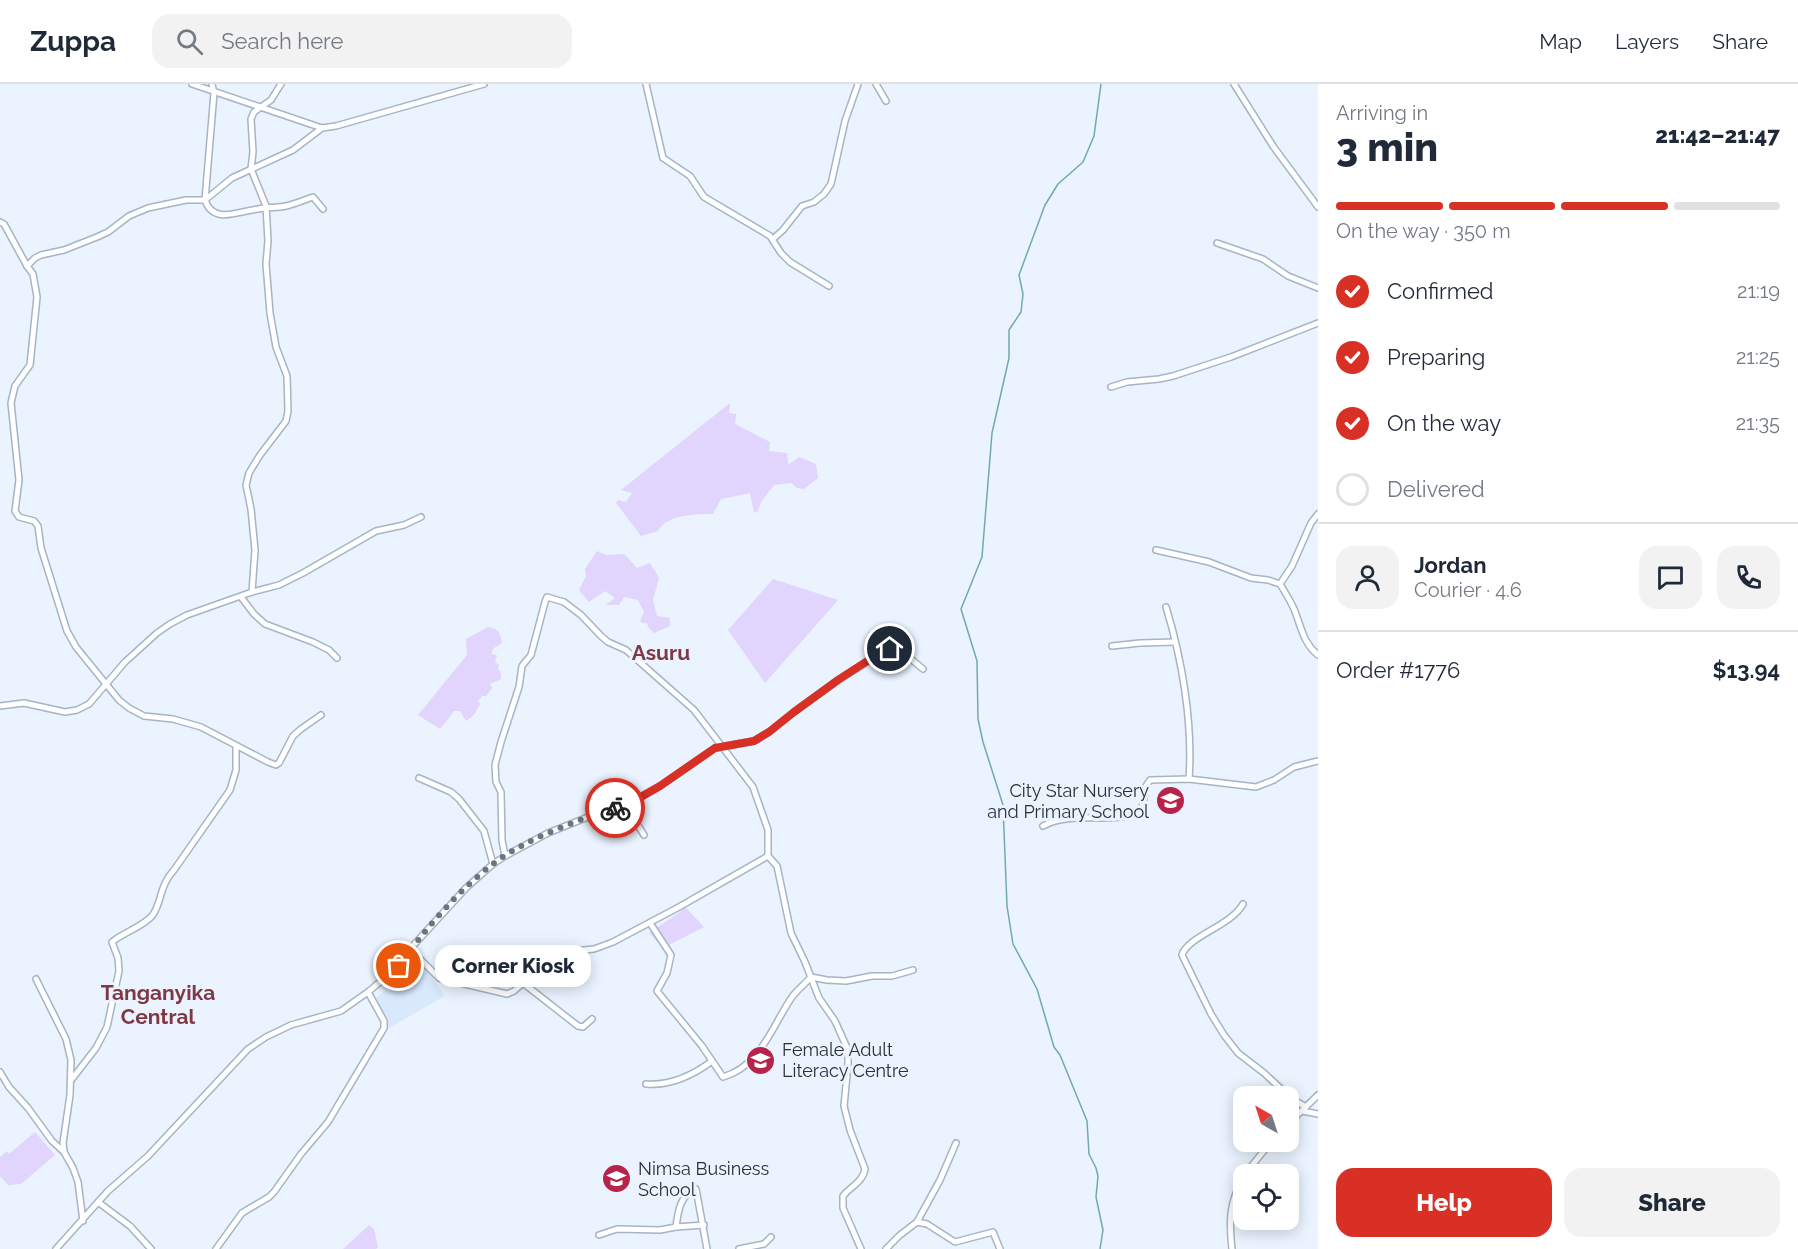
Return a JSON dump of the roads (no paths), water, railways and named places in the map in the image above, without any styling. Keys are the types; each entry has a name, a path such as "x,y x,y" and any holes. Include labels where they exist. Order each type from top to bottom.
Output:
{"street":[{"path":"192,84 322,128 484,84"},
{"path":"212,84 214,93 205,200 207,207 211,211 236,215 285,206 313,197 323,209"},
{"path":"646,84 663,158 690,176 704,197 770,236 790,262 829,286"},
{"path":"773,239 802,206 814,202 831,184 845,121 858,84"},
{"path":"876,84 886,101"},
{"path":"1234,84 1273,146 1318,207"},
{"path":"252,592 255,550 246,485 249,473 260,455 288,417 287,376 276,347 270,313 266,264 268,241 266,208 251,169 253,153 251,118 254,112 270,100 279,86"},
{"path":"27,266 41,255 64,250 108,232 129,216 148,208 186,200 205,200 223,184 293,150 322,128"},
{"path":"0,222 4,224 34,277 37,297 30,365 15,386 11,403 19,480 15,511 20,517 31,519 37,524 41,548 67,631 76,647 119,700 138,714 173,718 191,723 278,765 293,736 321,715"},
{"path":"1217,243 1263,259 1288,276 1318,288"},
{"path":"1111,387 1127,382 1173,376 1231,357 1318,323"},
{"path":"1280,584 1296,558 1311,523 1318,514"},
{"path":"0,706 24,703 65,712 77,710 89,704 139,648 170,624 187,615 279,585 376,531 404,525 421,517"},
{"path":"1156,550 1209,562 1251,578 1280,584 1295,611 1308,645 1318,655"},
{"path":"241,597 265,624 313,642 329,650 337,658"},
{"path":"505,856 502,840 501,792 496,782 495,765 519,687 522,666 531,655 547,597 564,602 608,642 626,650 694,710 753,786 768,830 768,856 777,867 791,933 819,998 835,1021 848,1050 844,1106 850,1130 865,1169 860,1180 843,1196 843,1208 861,1249"},
{"path":"1166,607 1186,699 1191,759 1189,779"},
{"path":"1112,646 1175,642"},
{"path":"56,1249 108,1191 148,1156 239,1058 256,1043 291,1025 341,1011 368,992 399,966 410,949 460,895 493,864 548,833 625,805 660,786 707,753 723,746 754,741 838,680 886,650 890,649 905,654 923,669"},
{"path":"72,1079 96,1048 107,1027 119,971 118,958 112,942 154,914 167,877 230,790 236,770 236,746"},
{"path":"1043,826 1078,817 1131,816 1142,809 1146,786 1150,780 1189,779 1256,787 1274,780 1294,767 1318,761"},
{"path":"419,778 451,792 459,799 484,831 493,864"},
{"path":"625,805 644,835"},
{"path":"410,949 435,975 444,980 507,994 514,991 548,961 574,951 603,946 650,923 768,856"},
{"path":"1243,904 1236,915 1196,940 1183,951 1182,955 1211,1014 1238,1053 1304,1109 1318,1114"},
{"path":"650,923 671,955 667,973 657,991 702,1046 723,1077 731,1075 747,1064 766,1042 793,995 811,977"},
{"path":"811,977 846,981 872,976 892,976 913,970"},
{"path":"36,979 66,1039 71,1060 72,1079 63,1143 64,1152"},
{"path":"523,983 578,1026 583,1027 592,1020"},
{"path":"216,1249 242,1213 274,1192 343,1100 355,1074 384,1028 384,1021 368,992"},
{"path":"646,1084 677,1081 712,1061"},
{"path":"0,1072 9,1087 64,1152 73,1168 78,1182 83,1221"},
{"path":"1299,1114 1318,1095"},
{"path":"886,1249 917,1222 940,1180 956,1143"},
{"path":"1254,1164 1263,1152"},
{"path":"676,1227 681,1203 690,1192 696,1190 707,1249"},
{"path":"1232,1249 1229,1220 1233,1197"},
{"path":"98,1202 121,1218 151,1249"},
{"path":"917,1222 927,1224 955,1242 993,1232 1000,1249"},
{"path":"599,1235 617,1229 664,1230 704,1225"},
{"path":"739,1249 764,1244 771,1237"}],"waterway":[{"path":"1100,1249 1103,1230 1096,1197 1098,1176 1089,1154 1087,1121 1060,1055 1054,1047 1037,989 1013,944 1007,906 1003,805 978,719 977,661 961,609 982,557 992,433 1009,358 1009,330 1021,312 1023,294 1019,275 1045,205 1058,184 1083,162 1094,136 1101,84"}],"place":[{"name":"City Star Nursery and Primary School","path":"1170,801"},
{"name":"Corner Kiosk","path":"399,966"},
{"name":"Female Adult Literacy Centre","path":"761,1060"},
{"name":"Nimsa Business School","path":"617,1179"}],"district":[{"name":"Asuru","path":"661,653"},
{"name":"Tanganyika Central","path":"158,1005"}]}
